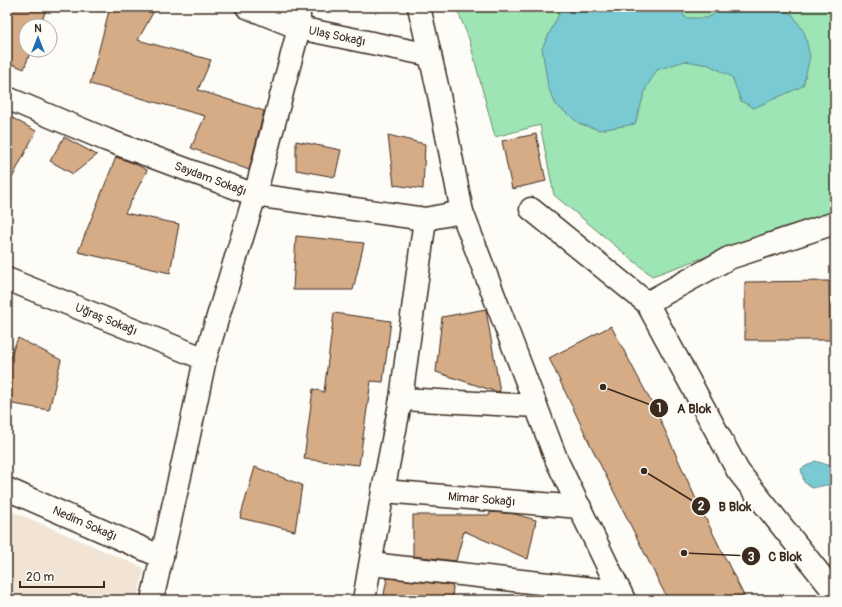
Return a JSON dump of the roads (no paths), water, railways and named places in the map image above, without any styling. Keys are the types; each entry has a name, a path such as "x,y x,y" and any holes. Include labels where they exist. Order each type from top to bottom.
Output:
{"street":[{"name":"Ulaş Sokağı","path":"247,7 299,17 430,55"},
{"path":"419,7 462,212 557,461 622,596"},
{"path":"152,600 205,359 255,195 299,17"},
{"name":"Saydam Sokağı","path":"7,98 107,140 255,195 425,219 462,212"},
{"path":"531,209 647,303 738,471 835,593"},
{"path":"364,600 401,400 425,219"},
{"path":"647,303 729,258 835,223"},
{"name":"Uğraş Sokağı","path":"7,279 205,359"},
{"path":"401,400 536,406"},
{"name":"Nedim Sokağı","path":"7,489 162,557"},
{"name":"Mimar Sokağı","path":"383,491 580,507"},
{"path":"371,564 622,596"}],"water":[{"path":"568,7 678,7 686,18 707,18 727,7 778,7 793,15 805,34 810,57 803,86 754,108 741,101 732,77 709,65 685,61 657,70 646,88 635,124 600,130 580,124 556,105 548,87 542,48 559,14"},
{"path":"815,461 832,465 835,461 835,496 830,486 826,485 812,488 804,482 801,469"}],"place":[{"name":"A Blok","path":"603,387"},
{"name":"B Blok","path":"644,471"},
{"name":"C Blok","path":"684,553"}]}
